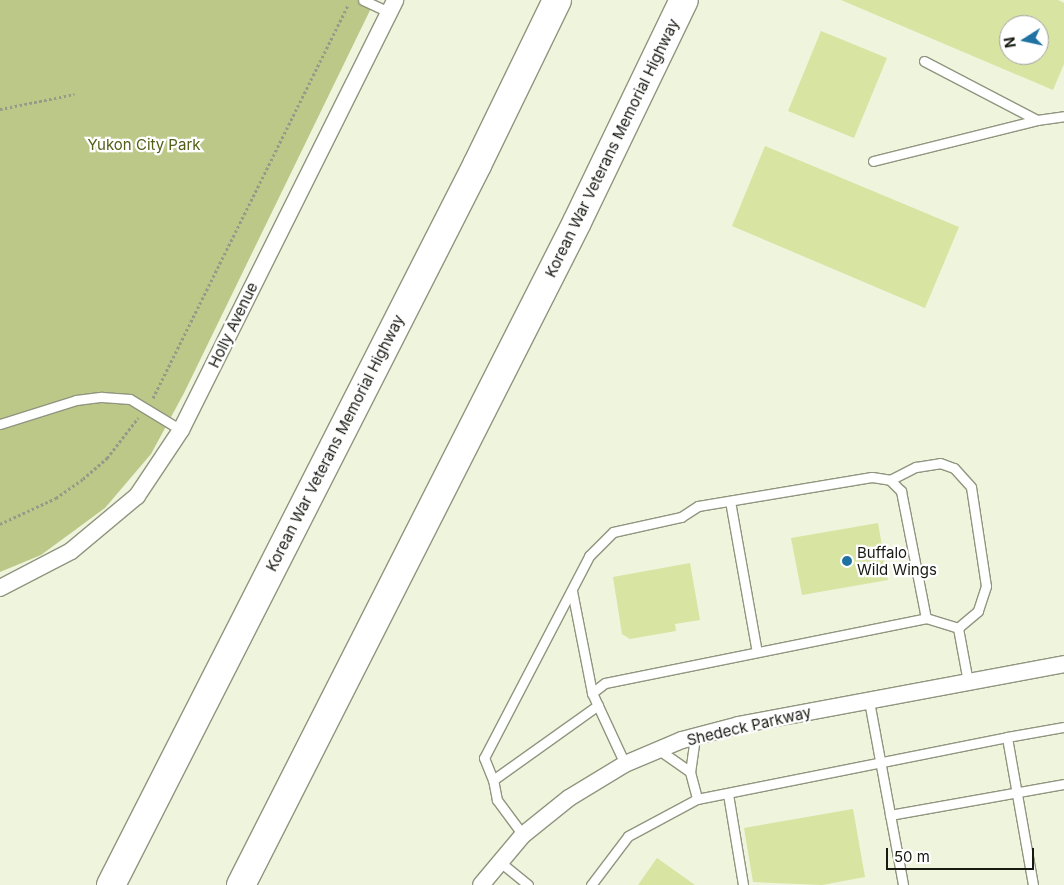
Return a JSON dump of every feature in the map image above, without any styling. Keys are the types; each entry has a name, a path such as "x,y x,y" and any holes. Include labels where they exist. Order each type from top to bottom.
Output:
{"highway":[{"name":"Korean War Veterans Memorial Highway","path":"111,885 477,165 557,0"},
{"name":"Korean War Veterans Memorial Highway","path":"241,885 577,222 684,0"}],"street":[{"name":"Holly Avenue","path":"0,588 71,551 136,496 181,430 392,6"},
{"name":"Shedeck Parkway","path":"481,885 523,835 569,798 625,764 659,750 695,737 739,725 1064,664"}],"lane":[{"path":"364,0 392,6"},
{"path":"924,61 1038,120"},
{"path":"873,161 1038,120 1064,116"},
{"path":"0,424 76,400 102,396 130,399 181,430"},
{"path":"890,480 916,466 940,463 954,468 971,487 986,586 978,611 958,628"},
{"path":"523,835 497,800 493,780 484,758 589,556 613,532 681,517 698,506 872,477 890,480 901,491 926,618"},
{"path":"730,501 757,652"},
{"path":"572,591 592,693 625,764"},
{"path":"592,693 605,683 926,618 958,628"},
{"path":"958,628 968,682"},
{"path":"869,701 904,885"},
{"path":"493,780 598,705"},
{"path":"590,885 628,836 697,799 1064,727"},
{"path":"695,737 690,772 697,799"},
{"path":"1007,737 1033,885"},
{"path":"659,750 690,772"},
{"path":"890,815 1064,784"},
{"path":"728,794 743,885"},
{"path":"500,862 528,885"}],"path":[{"path":"153,399 348,6"},
{"path":"0,109 75,94"},
{"path":"0,524 56,498 83,479 106,458 138,418"}],"green space":[{"name":"Yukon City Park","path":"0,0 375,0 184,393 151,454 105,508 41,555 0,572"}],"building":[{"path":"841,0 1058,0 1064,3 1064,64 1053,90"},
{"path":"821,31 887,58 854,138 788,111"},
{"path":"765,146 959,227 925,308 732,226"},
{"path":"878,523 888,580 802,595 791,538"},
{"path":"690,563 700,620 675,624 676,631 630,639 622,634 613,577"},
{"path":"853,809 865,877 822,885 753,882 744,828"},
{"path":"657,858 695,885 638,885"}],"place":[{"name":"Buffalo Wild Wings","path":"847,561"}]}
